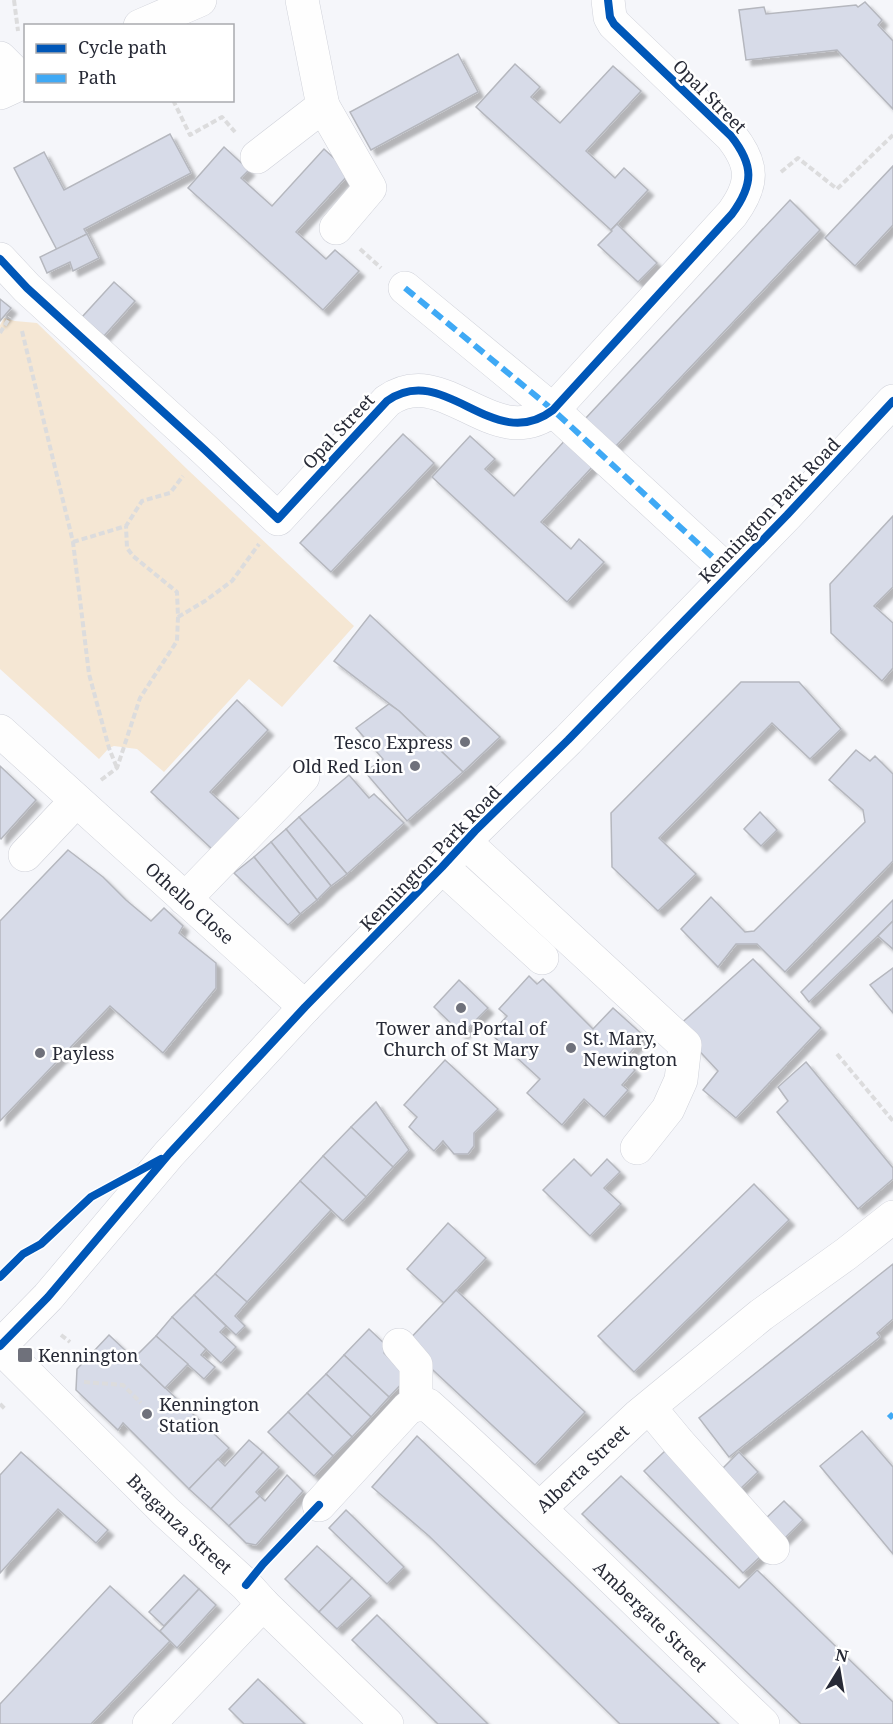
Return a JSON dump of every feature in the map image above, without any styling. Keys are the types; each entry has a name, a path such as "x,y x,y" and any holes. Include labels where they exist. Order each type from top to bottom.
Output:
{"main road":[{"path":"145,24 200,0"},
{"path":"302,0 323,106 369,188 336,228"},
{"name":"Opal Street","path":"278,519 387,400 407,390 434,392 502,421 512,423 533,422 544,417 553,410 732,214 741,201 749,173 747,161 741,149 706,111 614,24 610,17 608,0"},
{"path":"257,157 323,106"},
{"path":"0,259 27,288 278,519"},
{"path":"405,288 553,410 730,573"},
{"name":"Kennington Park Road","path":"0,1346 48,1297 169,1154 305,1007 787,515 893,401"},
{"name":"Othello Close","path":"0,731 305,1007"},
{"path":"185,899 303,777"},
{"path":"25,855 76,801"},
{"path":"465,842 685,1045 681,1080 668,1109 637,1148"},
{"path":"442,867 542,958"},
{"name":"Alberta Street","path":"416,1405 428,1405 540,1508 638,1416 761,1315 893,1217"},
{"path":"319,1505 408,1408 416,1405 416,1365 399,1345"},
{"name":"Braganza Street","path":"0,1346 166,1512 246,1585 387,1724"},
{"path":"650,1408 773,1548"},
{"name":"Ambergate Street","path":"540,1508 763,1724"},
{"path":"148,1724 263,1604"}],"path":[{"path":"12,71 14,0"},
{"path":"174,102 190,135 222,117 257,157"},
{"path":"741,201 798,158 837,189 893,135"},
{"path":"336,228 405,288"},
{"path":"20,321 73,542 89,674 109,748 117,768 140,699 177,641 178,617 177,592 133,556 127,548 126,526 142,501 170,493 205,450"},
{"path":"178,617 232,581 278,519"},
{"path":"73,542 126,526"},
{"path":"837,1054 893,1121"},
{"path":"61,1335 70,1342"},
{"path":"35,1382 77,1381 123,1385 141,1403"},
{"path":"0,1404 5,1409"}],"shaded area":[{"path":"4,318 37,323 188,470 354,626 282,707 249,679 164,772 137,749 114,746 99,759 0,669 0,325"}],"building":[{"path":"865,2 882,20 878,25 893,41 893,109 837,50 746,60 739,10 764,7 766,14 856,5 858,7"},
{"path":"458,54 478,92 371,150 350,112"},
{"path":"515,64 540,87 531,97 560,123 613,66 641,91 586,151 615,178 624,168 648,190 611,230 476,107"},
{"path":"170,134 191,173 84,229 87,234 57,250 14,168 44,152 64,190"},
{"path":"224,147 249,170 241,178 272,206 324,149 350,173 296,232 326,259 335,250 359,271 323,310 188,188"},
{"path":"893,166 893,225 855,266 825,238"},
{"path":"790,200 820,230 615,447 585,419"},
{"path":"617,224 657,263 638,282 598,245"},
{"path":"87,234 99,258 73,271 70,262 47,273 40,257"},
{"path":"114,282 135,301 104,336 82,317"},
{"path":"0,299 11,308 0,321"},
{"path":"403,434 434,463 331,572 300,543"},
{"path":"470,436 495,459 485,469 514,496 568,437 596,463 541,522 571,549 579,539 604,562 567,602 432,477"},
{"path":"893,516 893,587 874,606 893,623 893,668 882,681 831,633 830,584"},
{"path":"370,615 500,737 463,772 399,711 334,661"},
{"path":"741,682 799,682 841,729 810,759 772,723 659,838 696,874 658,911 612,867 611,813"},
{"path":"237,700 268,730 210,792 240,820 212,849 151,792"},
{"name":"Old Red Lion","path":"389,704 463,772 407,821 365,772 383,759 356,728"},
{"path":"856,750 870,761 875,756 893,774 893,861 785,972 757,944 736,944 718,967 681,929 711,897 745,932 754,931 865,822 863,810 829,780"},
{"path":"0,766 36,800 1,839 0,838"},
{"path":"349,775 369,798 374,794 404,823 347,874 299,817"},
{"path":"760,812 777,830 761,846 744,829"},
{"path":"299,817 347,874 331,886 286,829"},
{"path":"286,829 331,886 317,900 271,842"},
{"path":"271,842 317,900 300,914 254,857"},
{"path":"68,850 103,877 151,921 164,908 183,926 179,933 216,963 216,988 163,1053 110,1006 0,1121 0,921"},
{"path":"254,857 300,914 288,925 234,873"},
{"path":"893,900 893,921 809,1002 801,992"},
{"path":"893,921 893,949 878,936"},
{"path":"753,959 821,1028 736,1118 703,1090 718,1071 677,1027"},
{"path":"893,968 893,1013 870,985"},
{"name":"St. Mary, Newington","path":"529,976 537,984 543,979 593,1029 613,1008 644,1036 624,1060 635,1070 622,1085 628,1090 604,1117 584,1099 562,1125 527,1093 540,1079 491,1034 507,1016 499,1009"},
{"name":"Tower and Portal of Church of St Mary","path":"459,980 488,1008 462,1034 434,1007"},
{"path":"445,1060 498,1109 474,1133 474,1146 468,1154 454,1154 443,1141 434,1151 409,1127 417,1117 404,1105"},
{"path":"806,1062 893,1168 893,1179 858,1209 777,1112 788,1101 778,1087"},
{"path":"376,1102 409,1150 393,1167 351,1127"},
{"path":"351,1127 393,1167 366,1197 323,1156"},
{"path":"323,1156 366,1197 343,1221 300,1181"},
{"path":"574,1159 591,1176 607,1159 620,1172 604,1188 621,1204 590,1236 543,1190"},
{"path":"300,1181 331,1210 247,1302 215,1274"},
{"path":"754,1184 789,1220 634,1372 598,1336"},
{"path":"448,1223 486,1258 444,1303 407,1269"},
{"path":"893,1264 893,1319 877,1333 880,1337 729,1457 699,1418"},
{"path":"215,1274 247,1302 235,1316 245,1326 236,1335 194,1295"},
{"path":"456,1290 585,1412 535,1465 405,1344"},
{"path":"194,1295 226,1326 220,1332 236,1347 221,1363 172,1317"},
{"path":"172,1317 206,1349 201,1355 215,1367 204,1379 156,1336"},
{"path":"369,1329 388,1347 384,1353 408,1377 389,1397 344,1355"},
{"name":"Kennington Station","path":"109,1335 229,1448 189,1489 123,1423 118,1430 76,1390 77,1369"},
{"path":"156,1336 188,1364 165,1388 134,1358"},
{"path":"344,1355 389,1397 371,1417 326,1374"},
{"path":"326,1374 371,1417 352,1437 307,1393"},
{"path":"307,1393 352,1437 333,1456 288,1412"},
{"path":"288,1412 333,1456 314,1476 268,1432"},
{"path":"862,1431 893,1467 893,1554 820,1466"},
{"path":"417,1436 719,1724 620,1724 429,1536 372,1487"},
{"path":"249,1440 263,1452 211,1509 189,1489 218,1459 225,1466"},
{"path":"665,1451 763,1554 743,1573 644,1471"},
{"path":"21,1452 108,1530 96,1543 58,1509 0,1573 0,1475"},
{"path":"263,1452 279,1467 256,1492 260,1496 229,1526 211,1509"},
{"path":"739,1452 758,1472 738,1491 720,1471"},
{"path":"287,1475 303,1491 256,1545 246,1543 229,1526 260,1496 265,1501"},
{"path":"621,1476 739,1588 757,1570 893,1702 893,1724 801,1724 582,1514"},
{"path":"784,1501 803,1520 783,1540 764,1520"},
{"path":"346,1510 404,1567 387,1584 329,1528"},
{"path":"317,1546 352,1578 319,1612 285,1579"},
{"path":"184,1575 199,1589 164,1626 149,1612"},
{"path":"352,1578 371,1596 337,1629 319,1612"},
{"path":"110,1586 170,1641 91,1724 0,1724 0,1704"},
{"path":"199,1589 216,1605 177,1648 160,1631"},
{"path":"377,1615 488,1724 438,1724 352,1640"},
{"path":"258,1679 305,1724 244,1724 229,1709"}],"marked path":[{"path":"405,288 553,410 730,573"},
{"path":"889,1414 893,1418"}],"cycle path":[{"path":"0,259 27,288 278,519 387,401 408,392 429,392 449,398 489,417 510,422 531,421 553,410 732,214 747,184 747,166 739,146 614,24 610,17 608,0"},
{"path":"0,1346 48,1297 169,1154 305,1007 787,515 893,401"},
{"path":"0,1277 23,1254 41,1244 91,1197 161,1159"},
{"path":"246,1585 319,1505"}],"place":[{"name":"Tesco Express","path":"465,742"},
{"name":"Old Red Lion","path":"415,766"},
{"name":"Tower and Portal of Church of St Mary","path":"461,1008"},
{"name":"St. Mary, Newington","path":"571,1048"},
{"name":"Payless","path":"40,1053"},
{"name":"Kennington","path":"25,1355"},
{"name":"Kennington Station","path":"147,1414"}]}
